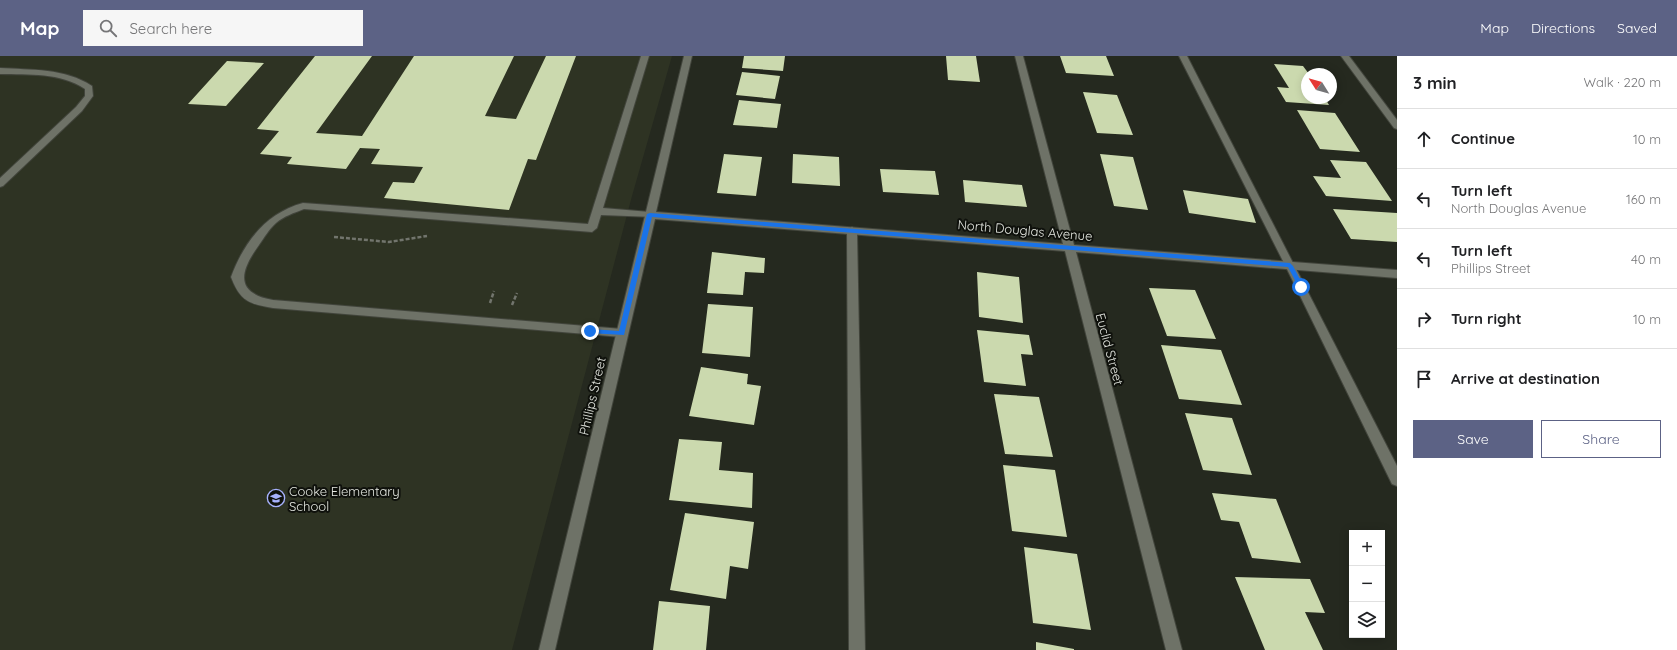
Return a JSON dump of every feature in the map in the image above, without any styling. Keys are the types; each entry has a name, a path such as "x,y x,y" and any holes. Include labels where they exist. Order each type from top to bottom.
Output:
{"street":[{"path":"622,333 273,304 257,301 242,291 237,277 243,259 272,220 286,212 303,206 592,228 645,56"},
{"name":"Phillips Street","path":"547,650 688,56"},
{"name":"Euclid Street","path":"1019,56 1174,650"},
{"path":"1183,56 1397,480"},
{"path":"1345,56 1397,126"},
{"path":"0,71 70,77 81,81 89,88 89,96 79,109 0,184"},
{"name":"North Douglas Avenue","path":"597,211 1397,274"},
{"path":"852,231 857,650"}],"path":[{"path":"334,237 389,242 435,235"}],"shaded area":[{"name":"Cooke Elementary School","path":"0,56 672,56 632,196 512,650 0,650"}],"building":[{"path":"315,56 372,56 316,133 362,136 414,56 514,56 485,116 516,119 546,56 576,56 536,160 528,159 509,210 384,198 393,182 414,183 423,167 371,164 380,149 360,148 346,169 287,164 292,157 260,154 279,131 257,129"},
{"path":"744,56 785,56 783,71 742,68"},
{"path":"946,56 976,56 980,82 948,80"},
{"path":"1060,56 1106,56 1114,76 1066,73"},
{"path":"227,61 264,63 226,106 188,104"},
{"path":"1274,64 1303,66 1304,68 1301,68 1301,103 1286,102 1277,87 1289,88"},
{"path":"742,72 780,76 775,99 736,95"},
{"path":"1083,92 1117,95 1133,135 1097,133"},
{"path":"739,100 781,104 777,128 733,125"},
{"path":"1297,110 1335,113 1360,152 1320,149"},
{"path":"724,154 762,157 756,196 717,193"},
{"path":"793,154 839,157 840,186 792,183"},
{"path":"1100,154 1133,157 1148,210 1114,206"},
{"path":"1330,160 1366,162 1392,201 1326,196 1313,176 1341,178"},
{"path":"880,169 935,171 939,195 883,192"},
{"path":"963,180 1022,185 1027,207 965,202"},
{"path":"1183,190 1248,199 1256,223 1189,213"},
{"path":"1333,209 1397,213 1397,242 1351,239"},
{"path":"712,252 765,258 764,273 745,272 743,295 707,293"},
{"path":"977,272 1019,277 1023,323 979,317"},
{"path":"1149,288 1195,290 1216,339 1167,336"},
{"path":"708,304 753,307 750,357 702,353"},
{"path":"977,330 1029,335 1033,355 1021,354 1026,386 984,382"},
{"path":"1161,345 1221,350 1242,405 1179,399"},
{"path":"701,367 748,374 747,384 761,386 754,425 689,416"},
{"path":"994,394 1039,397 1053,457 1005,454"},
{"path":"1185,413 1232,418 1252,475 1203,470"},
{"path":"679,439 722,442 719,470 753,473 752,508 669,500"},
{"path":"1003,465 1055,470 1067,537 1012,531"},
{"path":"1212,493 1276,499 1301,563 1252,558 1239,522 1221,520"},
{"path":"685,513 754,522 748,569 730,566 726,599 670,590"},
{"path":"1024,547 1077,554 1091,630 1033,623"},
{"path":"1235,577 1310,579 1325,613 1305,612 1323,650 1265,650"},
{"path":"659,601 710,606 706,650 653,650"},
{"path":"1036,642 1074,649 1074,650 1036,650"}],"place":[{"name":"Cooke Elementary School","path":"276,498"}],"route":[{"path":"590,331 622,333 650,214 1290,266 1301,287"}]}
